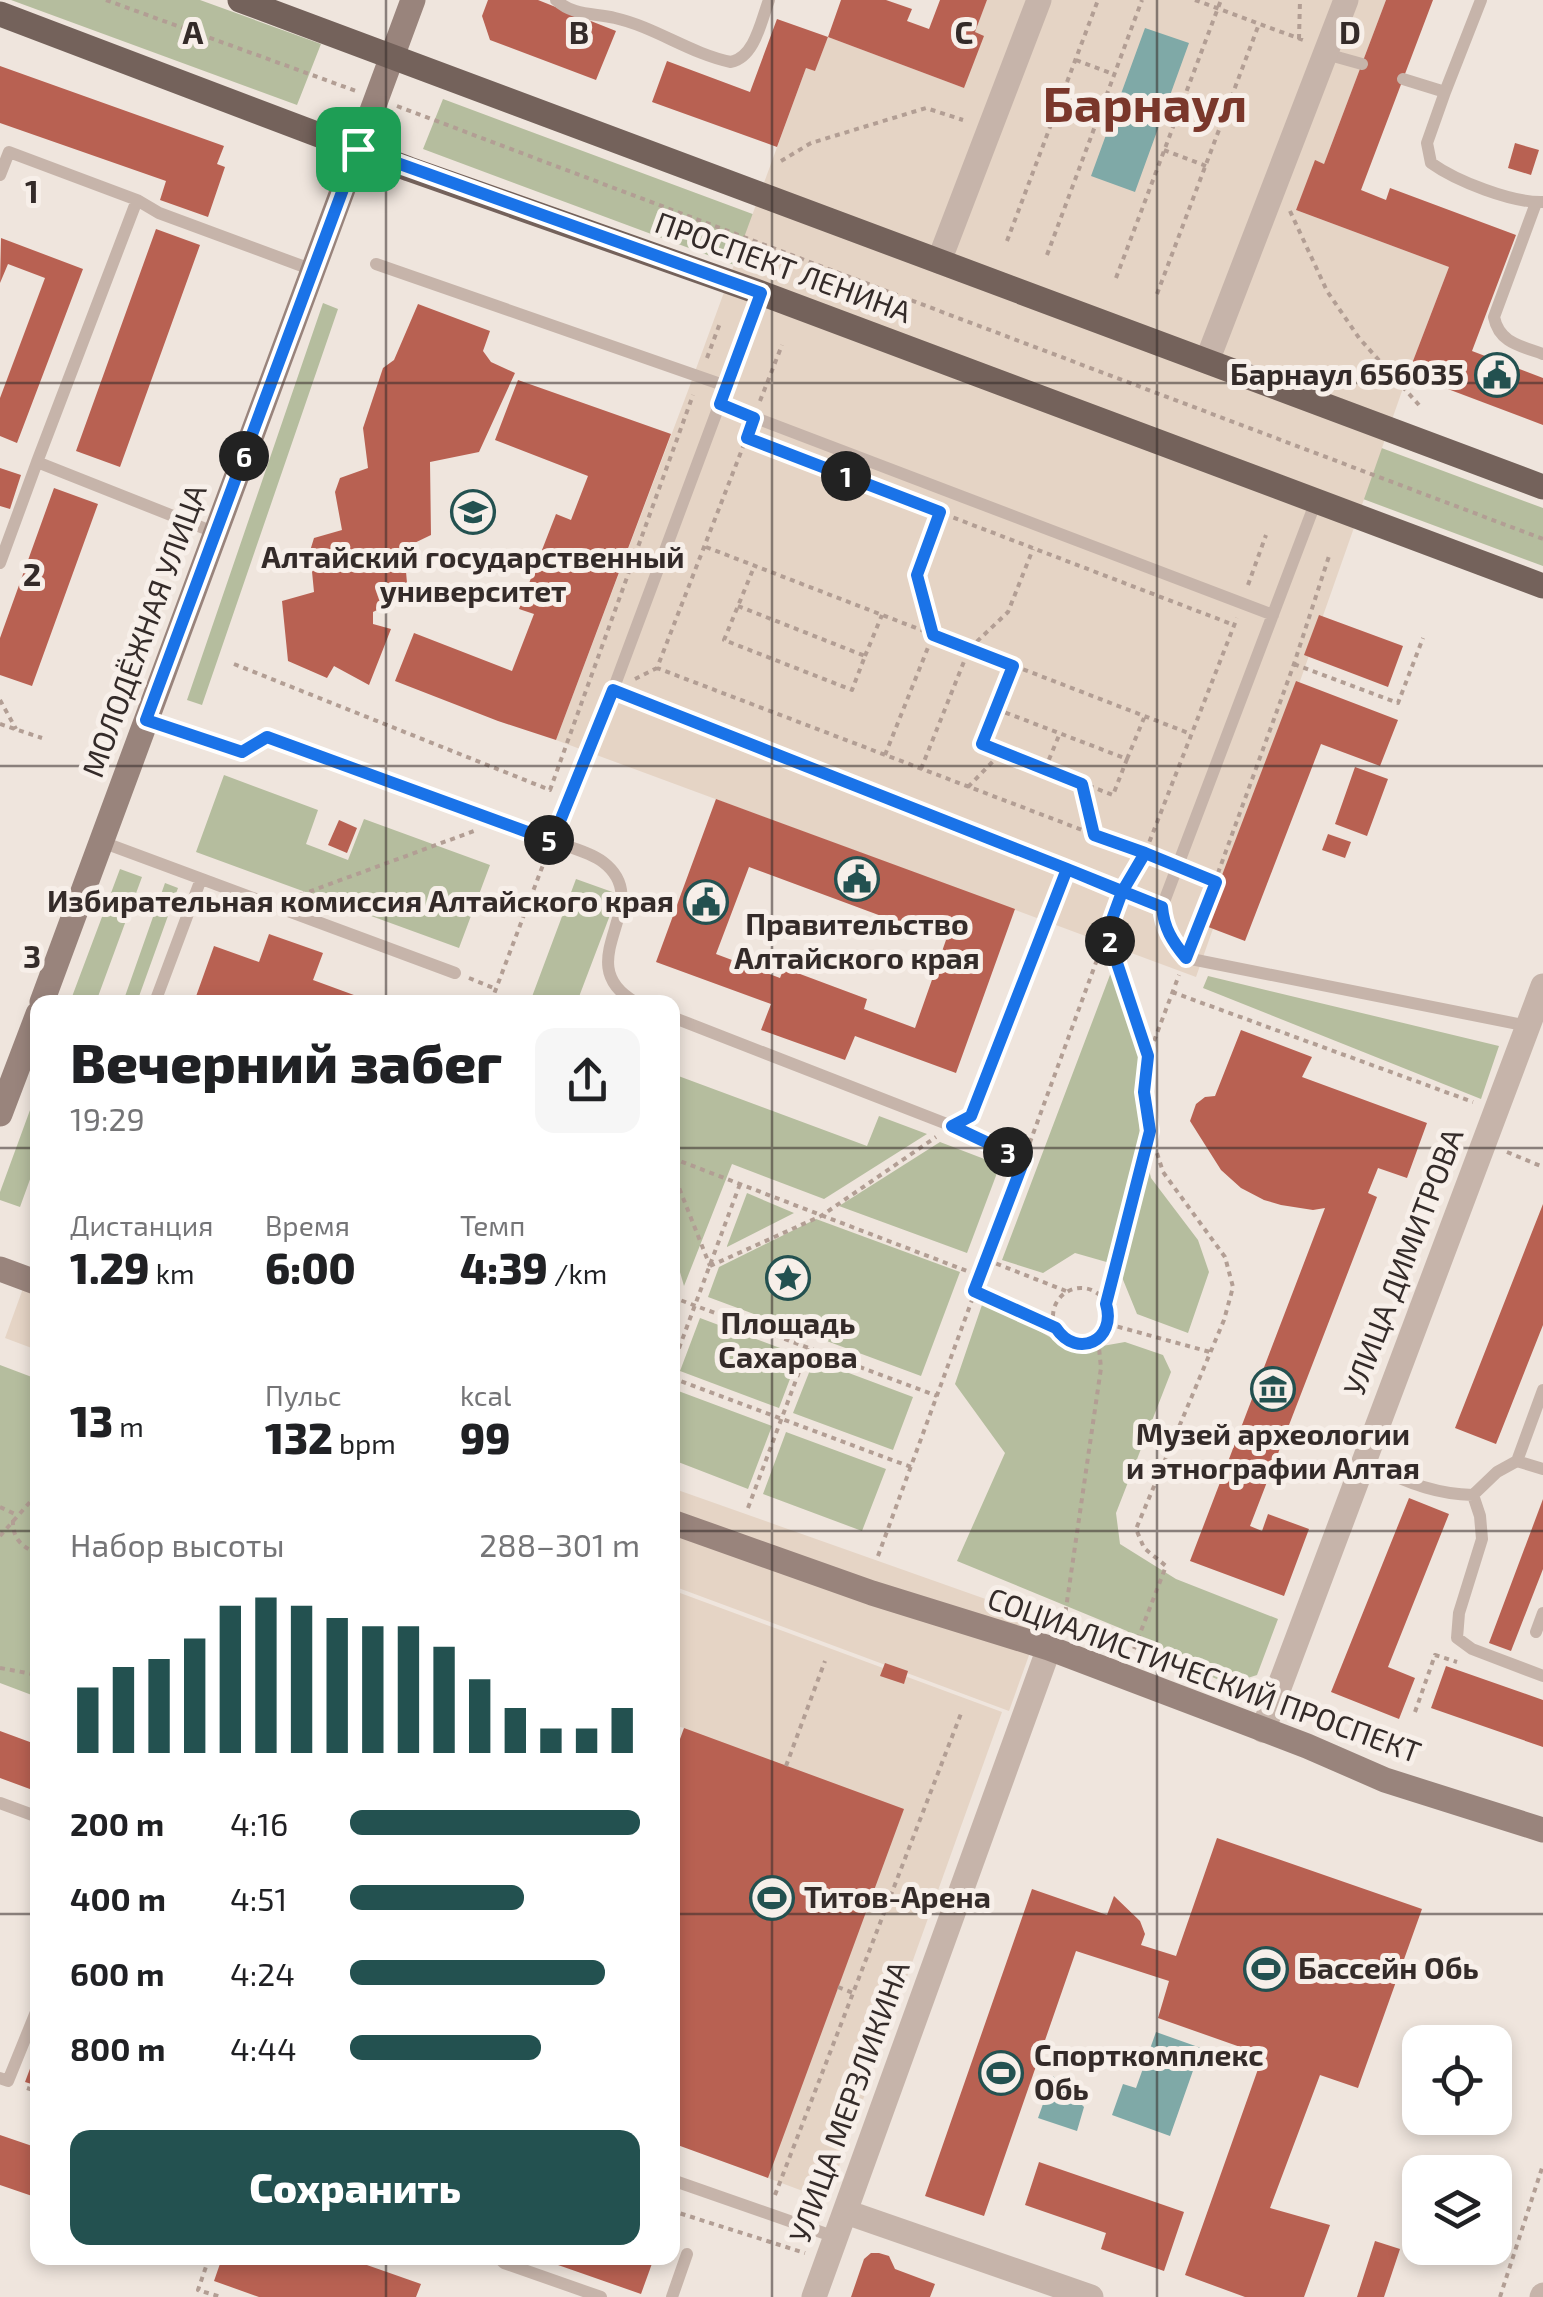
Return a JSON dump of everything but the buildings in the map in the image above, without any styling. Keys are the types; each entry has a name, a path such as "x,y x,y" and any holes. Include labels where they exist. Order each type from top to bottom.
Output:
{"main road":[{"name":"ПРОСПЕКТ ЛЕНИНА","path":"240,0 1543,487"},
{"name":"ПРОСПЕКТ ЛЕНИНА","path":"0,14 1543,586"}],"street":[{"name":"МОЛОДЁЖНАЯ УЛИЦА","path":"45,995 413,0"},
{"path":"940,261 1039,0"},
{"path":"1207,362 1346,0"},
{"name":"УЛИЦА ДИМИТРОВА","path":"1263,1730 1543,986"},
{"path":"0,1114 30,1035"},
{"path":"0,1270 30,1281"},
{"name":"СОЦИАЛИСТИЧЕСКИЙ ПРОСПЕКТ","path":"680,1525 872,1594 1049,1648 1307,1746 1385,1780 1543,1830"},
{"name":"УЛИЦА МЕРЗЛИКИНА","path":"814,2297 1049,1648"},
{"path":"846,2212 1091,2297"}],"lane":[{"path":"556,0 580,13 620,19 731,62 748,54 769,0"},
{"path":"1481,0 1427,143 1431,163 1449,176 1540,203 1494,317 1497,329 1508,340 1543,354"},
{"path":"1326,52 1362,64"},
{"path":"1403,79 1445,92"},
{"path":"0,175 8,152 312,270"},
{"path":"0,563 137,200"},
{"path":"376,264 726,386"},
{"path":"552,841 613,690 761,293"},
{"path":"720,404 1273,615"},
{"path":"38,462 216,533"},
{"path":"1316,501 1162,907 1164,926 1186,958 1528,1026"},
{"path":"613,690 1162,907"},
{"path":"146,720 242,752 267,737 601,860 616,875 624,900 606,954 611,980 625,995"},
{"path":"102,842 456,973"},
{"path":"680,1020 952,1126 971,1116 1067,869"},
{"path":"158,995 201,879"},
{"path":"1364,1463 1424,1489 1473,1495 1497,1472 1518,1461 1543,1390"},
{"path":"1518,1461 1543,1469"},
{"path":"1473,1495 1482,1540 1458,1614 1457,1638 1472,1649 1543,1676"},
{"path":"1536,1632 1543,1613"},
{"path":"0,1803 30,1814"},
{"path":"0,2078 8,2081 30,2027"},
{"path":"680,2183 768,2214 831,2249"},
{"path":"672,2297 687,2254"},
{"path":"510,2265 601,2297"}],"path":[{"path":"106,0 377,98 1543,539"},
{"path":"1008,240 1098,0"},
{"path":"1047,255 1142,0"},
{"path":"1195,0 1326,52"},
{"path":"1116,278 1220,0"},
{"path":"1300,0 1300,39"},
{"path":"1157,294 1259,24"},
{"path":"1076,60 1114,75"},
{"path":"1183,100 1224,116"},
{"path":"781,161 810,143 926,108 963,120"},
{"path":"1057,110 1096,125"},
{"path":"1164,150 1206,166"},
{"path":"1290,212 1327,291 1359,338 1419,405"},
{"path":"234,664 550,790 720,323"},
{"path":"782,345 657,668 1216,882"},
{"path":"747,438 1234,625"},
{"path":"885,755 933,635 917,575 940,512"},
{"path":"878,1556 1122,892 1145,853 1266,535"},
{"path":"704,546 1191,734"},
{"path":"921,769 969,649 1008,612 1034,548"},
{"path":"1134,1649 1166,1566 1144,1548 1136,1529 1224,1320 1232,1287 1225,1257 1163,1172 1150,1131 1144,1092 1148,1056 1216,882 1330,553"},
{"path":"754,566 724,640 852,690 882,615"},
{"path":"738,606 866,656"},
{"path":"1294,664 1398,703 1424,638"},
{"path":"1013,666 982,744 1082,784 1113,795 1145,717"},
{"path":"0,700 16,729"},
{"path":"996,709 1127,759"},
{"path":"0,724 42,738"},
{"path":"1046,769 1060,733"},
{"path":"968,787 1002,752"},
{"path":"1082,784 1094,835"},
{"path":"272,905 499,822"},
{"path":"494,995 552,841"},
{"path":"1107,933 1148,1056"},
{"path":"456,973 496,989"},
{"path":"1172,992 1478,1104"},
{"path":"710,1266 821,1216 952,1126 1024,1160"},
{"path":"1106,1304 1150,1131"},
{"path":"1484,1142 1543,1167"},
{"path":"680,1161 980,1276"},
{"path":"680,1346 741,1182"},
{"path":"680,1190 710,1266"},
{"path":"974,1291 1056,1328 1072,1343 1098,1338 1108,1324 1106,1304 1095,1292 1068,1292 987,1260"},
{"path":"1056,1328 1056,1306 1068,1292"},
{"path":"680,1300 938,1396"},
{"path":"1108,1324 1211,1352"},
{"path":"1064,1622 1101,1368 1098,1338"},
{"path":"748,1508 808,1348"},
{"path":"680,1381 911,1467"},
{"path":"0,1536 30,1501"},
{"path":"0,1507 16,1516"},
{"path":"16,1516 13,1527 20,1544 30,1549"},
{"path":"1415,1712 1435,1655 1471,1666"},
{"path":"786,1766 825,1661"},
{"path":"0,1668 30,1674"},
{"path":"768,2214 962,1711"},
{"path":"838,1987 854,1993"},
{"path":"1500,2297 1543,2165"},
{"path":"680,2213 831,2249"},
{"path":"207,2265 198,2290 221,2297"}],"green space":[{"path":"11,0 200,0 321,44 297,105"},
{"path":"443,99 1543,508 1543,566 423,149"},
{"path":"323,303 338,309 202,705 187,700"},
{"path":"224,775 318,810 306,844 348,860 364,819 490,865 459,948 196,852"},
{"path":"120,869 142,877 99,995 73,995"},
{"path":"576,879 618,894 580,995 533,995"},
{"path":"165,883 178,888 140,995 125,995"},
{"path":"1113,967 1141,1049 1137,1091 1140,1134 1151,1178 1198,1240 1209,1272 1188,1333 1137,1314 1117,1265 1075,1253 1043,1273 1002,1260"},
{"path":"1208,976 1499,1046 1481,1099 1203,988"},
{"path":"680,1077 867,1146 879,1116 927,1134 824,1199 732,1164 684,1286 680,1272"},
{"path":"30,1110 30,1179 20,1207 0,1200"},
{"path":"940,1142 1000,1165 967,1253 839,1206"},
{"path":"747,1193 794,1213 727,1247 727,1246"},
{"path":"816,1219 960,1272 921,1376 708,1297 719,1267"},
{"path":"984,1299 1074,1351 1125,1342 1163,1355 1171,1372 1116,1513 1120,1544 1176,1579 1278,1619 1257,1675 1229,1684 1149,1651 1127,1631 957,1561 1005,1453 955,1384"},
{"path":"700,1318 799,1355 779,1408 680,1371"},
{"path":"814,1360 913,1397 893,1450 793,1413"},
{"path":"0,1365 30,1376 30,1694 0,1683"},
{"path":"680,1392 772,1426 748,1489 680,1463"},
{"path":"786,1432 886,1469 862,1531 763,1494"}],"shaded area":[{"path":"987,0 1386,0 1324,164 1316,161 1296,210 1449,267 1196,977 556,740 806,68 815,70 828,37 964,88 975,32"},
{"path":"30,1269 30,1347 5,1338"},
{"path":"680,1491 1042,1619 1009,1711 680,1589"},
{"path":"680,1593 1002,1712 827,2200 768,2178 684,1728 680,1727"}],"water":[{"path":"1145,28 1189,43 1135,192 1091,176"},
{"path":"1156,2032 1201,2048 1170,2136 1112,2115 1123,2084 1136,2088"},
{"path":"1053,2076 1084,2107 1077,2131 1038,2118"}],"place":[{"name":"Барнаул 656035","path":"1497,375"},
{"name":"Алтайский государственный университет","path":"473,512"},
{"name":"Правительство Алтайского края","path":"857,879"},
{"name":"Избирательная комиссия Алтайского края","path":"706,902"},
{"name":"Площадь Сахарова","path":"788,1278"},
{"name":"Музей археологии и этнографии Алтая","path":"1273,1389"},
{"name":"Титов-Арена","path":"772,1898"},
{"name":"Бассейн Обь","path":"1266,1969"},
{"name":"Спорткомплекс Обь","path":"1001,2073"}],"district":[{"name":"Барнаул","path":"1145,104"}],"route":[{"path":"358,149 146,720 242,752 267,737 552,841 613,690 1067,869 1122,892 1145,853 1216,882 1186,958 1164,926 1162,907 1122,892 1067,869 971,1116 952,1126 1024,1160 974,1291 1056,1328 1072,1343 1090,1343 1108,1324 1106,1304 1150,1131 1144,1092 1148,1056 1107,933 1122,892 1145,853 1094,835 1082,784 982,744 1013,666 933,635 917,575 940,512 747,438 754,418 720,404 761,293 358,149"}]}
